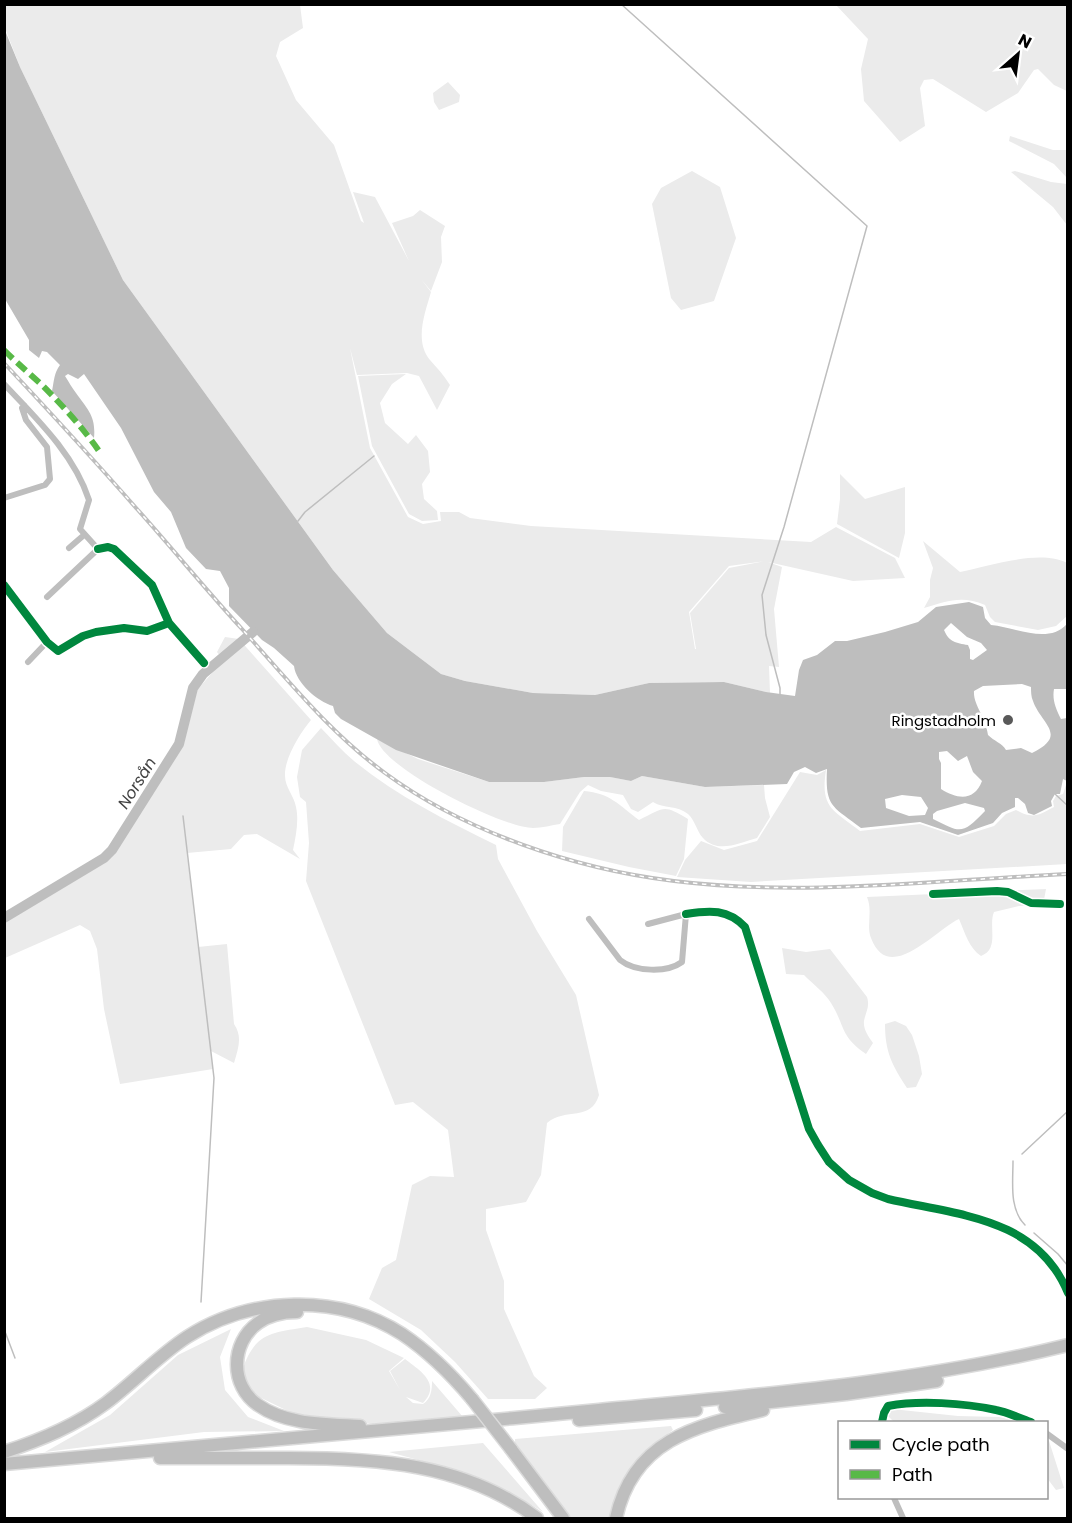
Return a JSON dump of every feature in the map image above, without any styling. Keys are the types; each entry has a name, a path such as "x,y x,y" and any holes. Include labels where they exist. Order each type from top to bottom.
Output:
{"highway":[{"path":"4,1452 46,1438 105,1404 169,1350 204,1327 248,1311 273,1306 297,1304 332,1307 379,1322 402,1334 426,1352 452,1376 563,1518"},
{"path":"406,1428 311,1422 269,1412 249,1398 239,1382 236,1361 242,1340 257,1323 279,1314 304,1311 346,1318 375,1328 411,1348 469,1400"},
{"path":"4,1464 843,1386 930,1374 1068,1345"},
{"path":"4,1472 806,1399 933,1382 1068,1353"},
{"path":"616,1518 625,1491 635,1472 652,1453 672,1438 713,1422 806,1399"},
{"path":"508,1450 555,1518"},
{"path":"160,1458 330,1458 410,1465 473,1482 537,1518"}],"street":[{"path":"4,384 53,438 70,462 89,500 80,529 98,549"},
{"path":"4,498 45,485 50,479 47,447 26,420 22,408 24,405"},
{"path":"69,548 84,535"},
{"path":"46,597 98,549 108,547 114,549 152,585 169,623 204,663"},
{"path":"4,585 49,644 58,651 83,636 96,632 124,628 147,631 169,623"},
{"path":"28,662 49,644"},
{"path":"933,894 997,891 1008,892 1031,903 1060,904"},
{"path":"648,924 708,910 719,911 738,920 745,927 809,1129 829,1162 849,1180 872,1193 888,1199 1001,1226 1023,1238 1041,1252 1054,1268 1068,1293"},
{"path":"589,919 626,965 667,970 682,962 686,914"},
{"path":"882,1421 888,1406 902,1403 955,1405 997,1410 1028,1421"},
{"path":"1048,1434 1068,1449"},
{"path":"895,1499 903,1518"}],"shaded area":[{"path":"4,5 300,5 303,28 280,42 276,56 296,100 334,145 361,221 364,223 353,192 375,197 409,261 392,223 413,216 420,210 445,226 441,237 442,262 431,291 421,279 431,292 422,327 425,352 450,385 437,410 419,376 407,373 357,375 350,348 370,448 408,517 423,524 441,521 440,512 459,512 470,518 531,526 811,542 836,527 895,558 905,578 853,581 768,562 782,567 774,609 779,667 769,666 770,693 724,682 649,683 595,695 533,693 465,681 441,674 387,633 333,570 123,280 20,67 5,28","holes":["765,561 729,568 690,613 695,649 689,612 729,566"]},
{"path":"836,5 1067,5 1067,91 1054,85 1038,69 1034,70 1018,93 986,112 933,79 924,80 920,88 925,126 900,142 864,101 861,69 868,39"},
{"path":"4,28 20,67 123,280 333,570 387,633 441,674 465,681 533,693 595,695 649,683 724,682 795,696 803,660 817,655 835,641 847,641 885,632 918,622 936,607 969,602 983,607 985,618 991,625 1041,634 1059,630 1067,624 1067,689 1054,689 1054,693 1055,704 1061,719 1067,718 1067,781 1063,779 1060,794 1055,794 1051,801 1052,806 1034,815 1028,813 1025,804 1015,798 1015,807 1002,813 993,823 958,835 920,822 861,828 837,810 829,799 827,769 816,773 805,767 794,772 787,784 705,787 642,776 631,781 610,777 584,777 544,782 489,782 396,750 341,719 335,713 333,706 314,696 299,679 294,666 262,640 229,606 229,588 220,571 206,569 186,548 171,512 154,492 121,428 84,374 78,379 68,374 65,376 90,414 94,424 94,438 52,391 55,374 60,365 47,352 42,351 39,358 29,350 29,340 5,299","holes":["951,623 967,637 981,643 987,650 973,660 970,659 968,645 953,641 944,630","1022,684 1031,687 1033,701 1049,729 1051,735 1049,741 1032,753 1021,748 1006,750 990,737 974,696 974,691 983,686","947,751 958,761 967,756 973,772 982,781 974,793 964,797 941,789 939,752","902,795 921,797 928,808 925,815 909,816 886,808 885,799","965,803 984,808 985,811 966,828 961,829 950,827 933,819 933,814"]},
{"path":"448,82 460,95 459,102 439,110 434,102 433,93"},
{"path":"1010,136 1053,150 1067,150 1067,178 1054,164 1009,141"},
{"path":"692,171 720,187 736,238 714,301 681,310 671,298 652,204 661,188"},
{"path":"1015,171 1051,182 1067,184 1067,225 1053,207 1011,172"},
{"path":"406,374 392,384 380,403 385,423 408,444 416,435 428,451 430,472 422,484 424,499 437,511 438,520 422,521 409,514 372,446 358,376"},
{"path":"840,474 865,499 905,487 905,533 899,558 837,524"},
{"path":"923,541 960,572 1029,558 1056,559 1067,563 1067,616 1056,626 1038,630 995,622 985,605 969,600 947,601 924,608 930,597 933,568"},
{"path":"225,637 239,639 311,720 294,746 285,769 285,780 297,812 293,850 300,859 257,834 244,835 231,849 187,853 198,947 227,944 234,1024 239,1038 236,1058 234,1063 211,1051 213,1069 120,1084 104,1009 97,949 90,931 80,925 5,958 5,921 99,866 116,851 182,747 193,695 223,660 217,652"},
{"path":"321,728 354,761 387,786 496,845 498,859 537,931 576,995 599,1095 590,1109 554,1118 547,1123 541,1175 526,1202 486,1209 486,1230 504,1281 504,1309 534,1376 547,1388 535,1399 488,1399 455,1362 421,1330 369,1299 382,1268 396,1260 412,1185 430,1176 454,1177 448,1130 413,1102 395,1105 306,881 309,843 306,802 300,797 297,777 302,750"},
{"path":"377,739 418,759 489,782 544,782 584,777 610,777 631,781 642,776 705,787 764,785 770,817 757,838 729,846 715,845 703,838 684,811 653,802 638,812 631,809 623,795 601,791 588,785 580,792 560,824 533,828 497,818 421,780 399,765 384,751"},
{"path":"826,770 827,800 836,812 860,831 920,824 959,837 994,826 1006,814 1016,810 1031,815 1054,807 1053,801 1056,796 1063,794 1067,782 1067,864 751,882 677,877 685,860 701,841 724,850 757,841 800,772 817,775"},
{"path":"584,791 608,797 639,820 664,809 688,819 684,859 676,876 562,851 563,827"},
{"path":"1046,889 1043,905 1019,906 994,912 992,943 987,953 981,956 970,944 959,919 901,956 889,957 879,951 871,938 867,897"},
{"path":"782,948 806,952 830,949 867,997 868,1006 864,1024 873,1043 866,1054 847,1036 836,1011 822,992 804,975 786,974"},
{"path":"895,1021 906,1026 912,1035 919,1056 922,1074 916,1087 907,1088 893,1065 888,1050 885,1024"},
{"path":"307,1327 366,1340 404,1358 389,1371 400,1390 390,1371 405,1359 422,1372 430,1389 423,1403 406,1397 413,1403 423,1404 428,1400 432,1381 463,1417 372,1424 292,1413 253,1394 242,1371 253,1349 259,1342 274,1333"},
{"path":"231,1329 220,1357 225,1390 248,1417 284,1431 204,1432 45,1452 110,1415 178,1355"},
{"path":"892,1409 958,1416 999,1417 1018,1421 893,1421 886,1414"},
{"path":"671,1426 673,1430 640,1458 632,1468 620,1489 611,1518 570,1518 515,1445 515,1439"},
{"path":"1048,1440 1064,1488 1056,1490 1048,1479"},
{"path":"483,1443 543,1512 525,1501 468,1476 389,1452"}],"waterway":[{"path":"621,4 867,226 784,527 762,595 766,635 780,694"},
{"path":"298,521 305,512 374,456"},
{"name":"Norsån","path":"4,918 104,858 112,850 179,744 193,688 203,674 253,632"},
{"path":"1055,794 1068,806"},
{"path":"183,816 214,1078 201,1302"},
{"path":"1022,1154 1068,1111"},
{"path":"1013,1161 1014,1204 1025,1225"},
{"path":"1034,1233 1068,1266"},
{"path":"4,1329 15,1358"}],"railway":[{"path":"4,363 327,723 385,773 416,794 485,830 522,845 598,867 674,881 723,886 772,888 871,886 1068,874"}],"marked path":[{"path":"4,350 58,401 99,451"}],"cycle path":[{"path":"98,549 108,547 114,549 152,585 169,623 204,663"},
{"path":"4,585 47,642 58,651 83,636 96,632 124,628 147,631 169,623"},
{"path":"933,894 997,891 1008,892 1031,903 1060,904"},
{"path":"686,914 718,912 732,917 745,927 809,1129 829,1162 849,1180 872,1193 888,1199 967,1216 1016,1234 1036,1248 1054,1268 1068,1293"},
{"path":"882,1421 888,1406 927,1403 983,1408 1004,1412 1028,1421"}],"place":[{"name":"Ringstadholm","path":"1008,720"}]}
